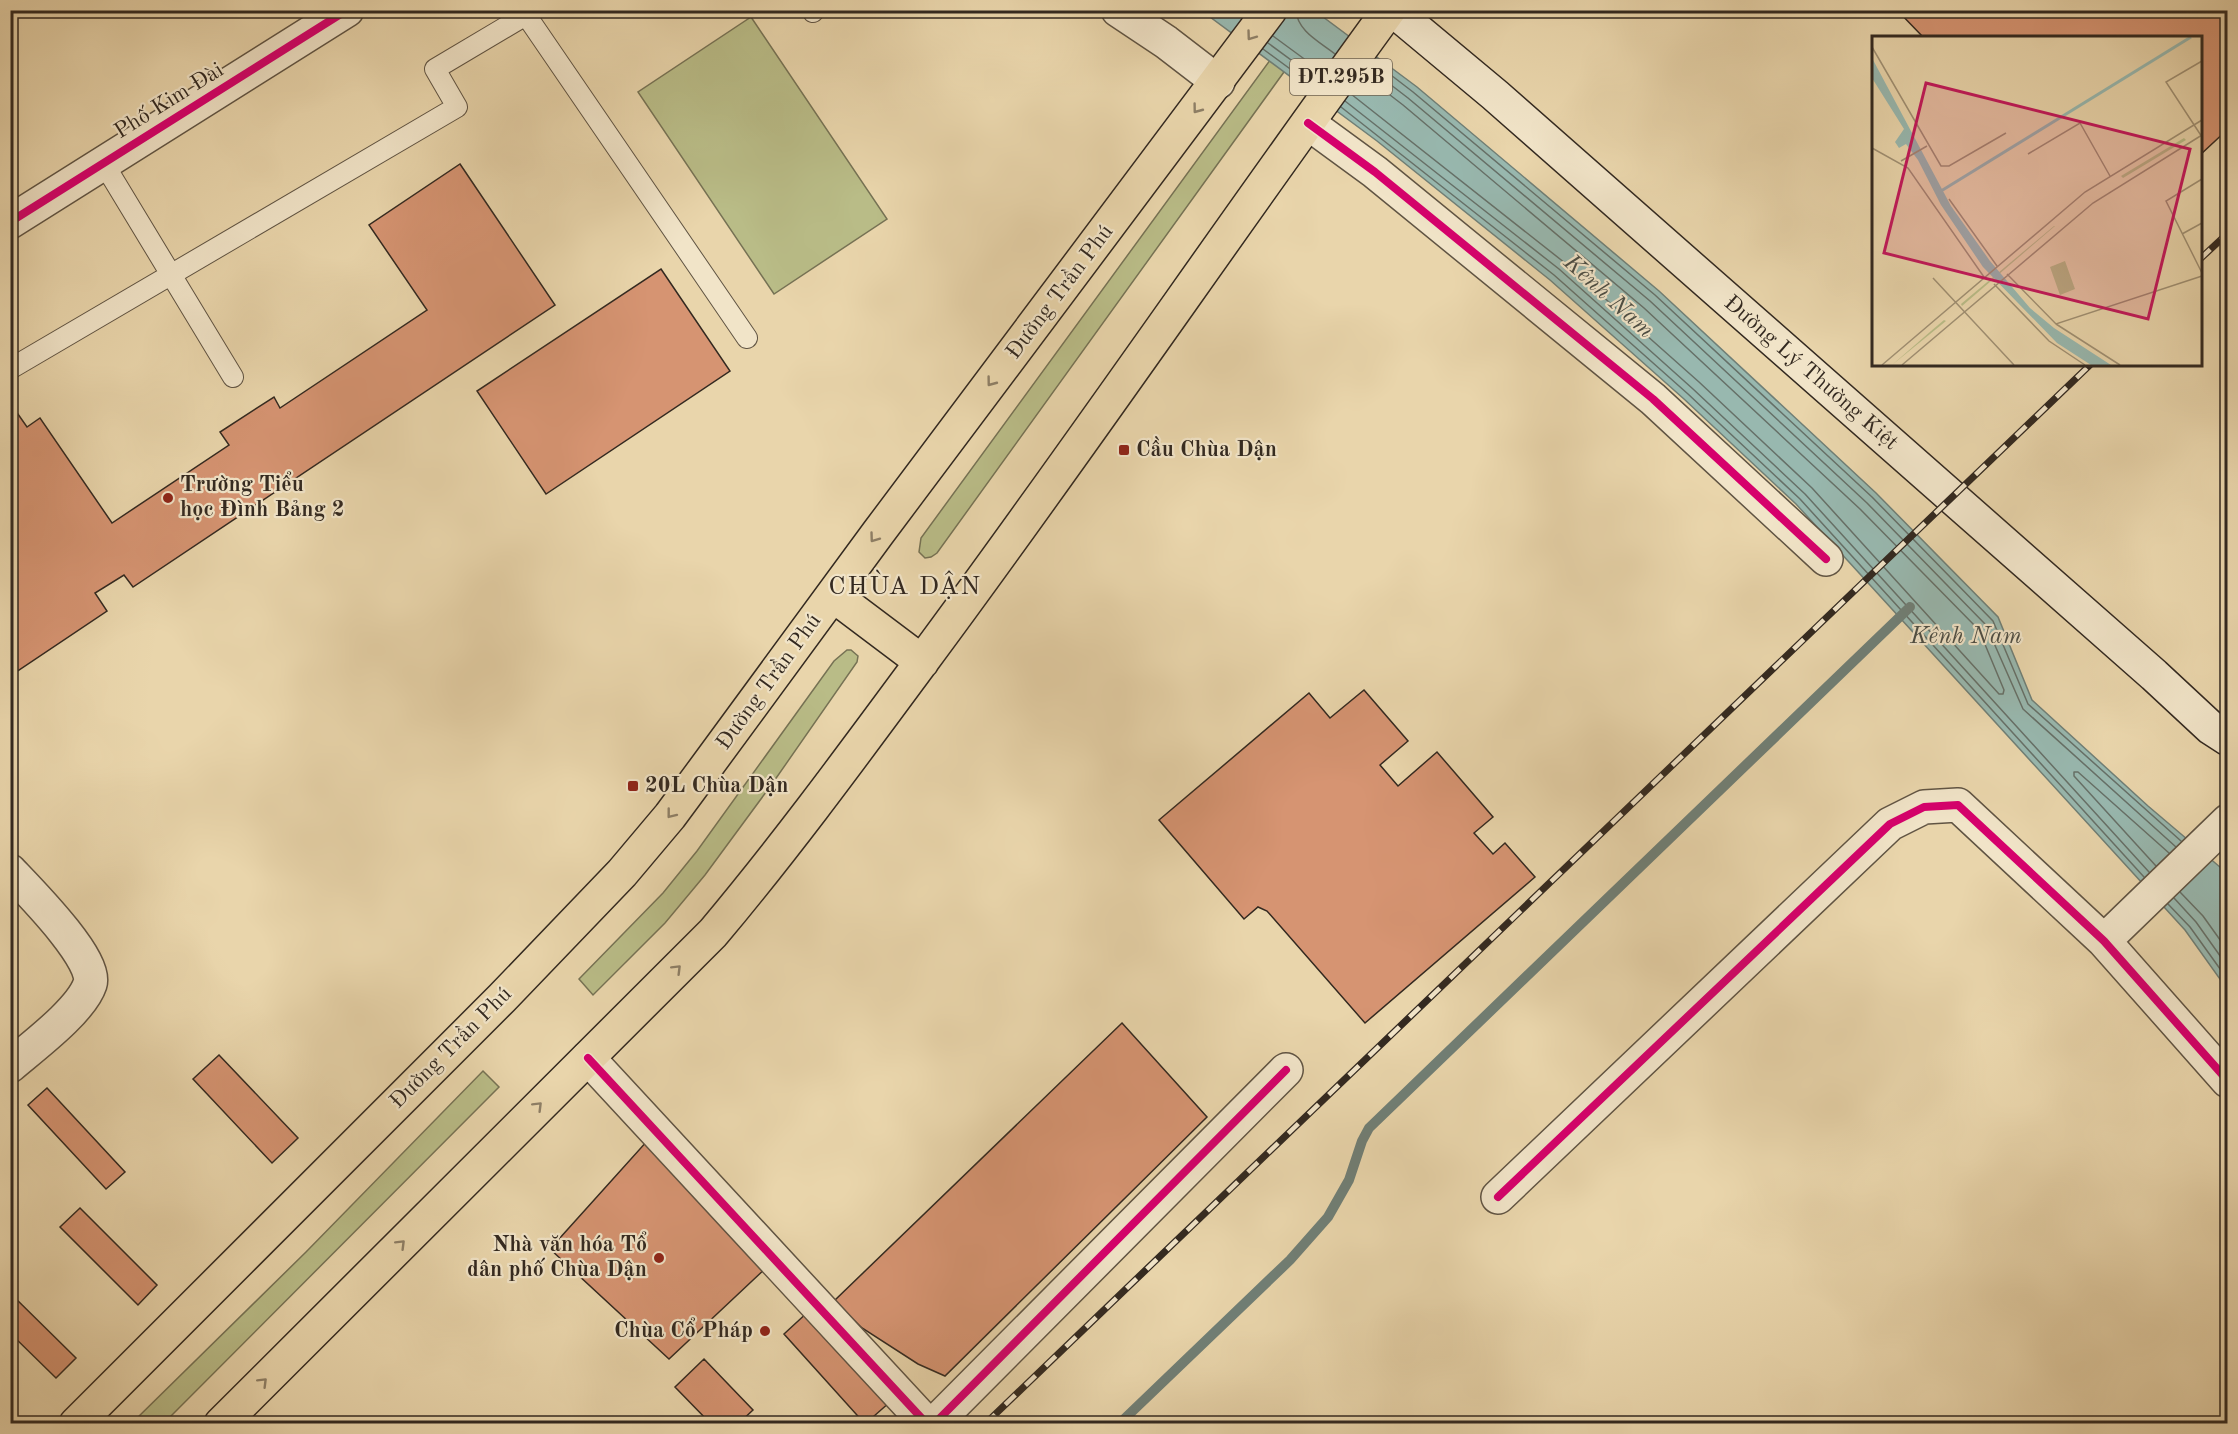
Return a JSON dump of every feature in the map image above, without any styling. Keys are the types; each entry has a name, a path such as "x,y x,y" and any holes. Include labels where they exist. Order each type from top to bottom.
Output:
{"main road":[{"name":"Đường Trần Phú","path":"75,1424 502,998 622,873 670,816 892,514 1270,10"},
{"name":"ĐT.295B","path":"221,1424 713,933 829,788 922,662 1310,119 1391,10"},
{"path":"833,595 922,662"}],"street":[{"name":"Phố Kim Đài","path":"10,222 347,10"},
{"path":"1118,10 1166,42 1225,72"},
{"name":"Đường Lý Thường Kiệt","path":"1391,10 1495,95 2154,675 2211,728 2228,739"},
{"path":"1310,119 1653,399 1826,559"},
{"path":"1498,1197 1890,824 1924,807 1958,805 2104,941 2228,1081"},
{"path":"2104,941 2228,821"},
{"path":"10,871 79,950 90,971 91,982 71,1012 10,1066"},
{"path":"588,1058 927,1424"},
{"path":"934,1424 1286,1070"}],"lane":[{"path":"10,369 457,106 435,69 526,15 747,338"},
{"path":"104,164 233,377"}],"green space":[{"path":"1306,11 1328,11 937,553 925,558 919,552 921,538"},
{"path":"751,17 887,219 774,294 638,92"},
{"path":"847,650 851,650 858,656 857,662 772,784 705,875 665,923 593,995 579,979 663,893 697,851 834,661"},
{"path":"483,1071 499,1087 164,1423 132,1423 306,1252"}],"water":[{"name":"Kênh Nam","path":"1202,11 1315,11 1417,87 1659,291 1876,493 1998,617 2032,700 2148,806 2227,873 2227,989 2185,930 1796,504 1684,399 1550,280 1377,141"}],"building":[{"path":"1897,10 2228,10 2228,129 2202,153 2202,36 1922,36"},
{"path":"460,164 555,305 133,587 124,575 95,593 107,611 10,676 10,408 13,407 27,427 40,418 112,523 229,445 220,432 274,397 280,408 427,310 369,225"},
{"path":"661,269 730,371 546,494 477,391"},
{"path":"1364,690 1408,741 1380,765 1398,786 1437,752 1493,817 1474,833 1493,854 1505,843 1535,877 1365,1023 1267,911 1258,907 1244,919 1159,820 1309,693 1330,718"},
{"path":"1122,1023 1207,1117 945,1376 918,1364 862,1328 834,1301"},
{"path":"219,1055 298,1138 272,1163 193,1079"},
{"path":"47,1088 125,1172 106,1189 28,1105"},
{"name":"Nhà văn hóa Tổ dân phố Chùa Dận","path":"648,1140 767,1267 669,1359 550,1249"},
{"path":"80,1208 157,1285 138,1305 60,1227"},
{"path":"10,1293 76,1358 56,1378 10,1333"},
{"path":"810,1310 890,1402 865,1424 784,1334"},
{"path":"704,1359 753,1410 738,1424 711,1424 675,1387"}],"waterway":[{"path":"1119,1424 1290,1260 1328,1217 1349,1180 1362,1141 1369,1128 1910,607"}],"railway":[{"path":"2202,257 2228,233"},
{"path":"985,1424 2089,366"}],"cycle path":[{"path":"10,222 347,10"},
{"path":"1308,123 1375,172 1653,399 1826,559"},
{"path":"1498,1197 1890,824 1924,807 1958,805 2104,941 2228,1081"},
{"path":"588,1058 927,1424"},
{"path":"934,1424 1286,1070"}],"place":[{"name":"Cầu Chùa Dận","path":"1124,450"},
{"name":"Trường Tiểu học Đình Bảng 2","path":"168,498"},
{"name":"20L Chùa Dận","path":"633,786"},
{"name":"Nhà văn hóa Tổ dân phố Chùa Dận","path":"659,1258"},
{"name":"Chùa Cổ Pháp","path":"765,1331"}],"district":[{"name":"CHÙA DẬN","path":"905,587"}]}
